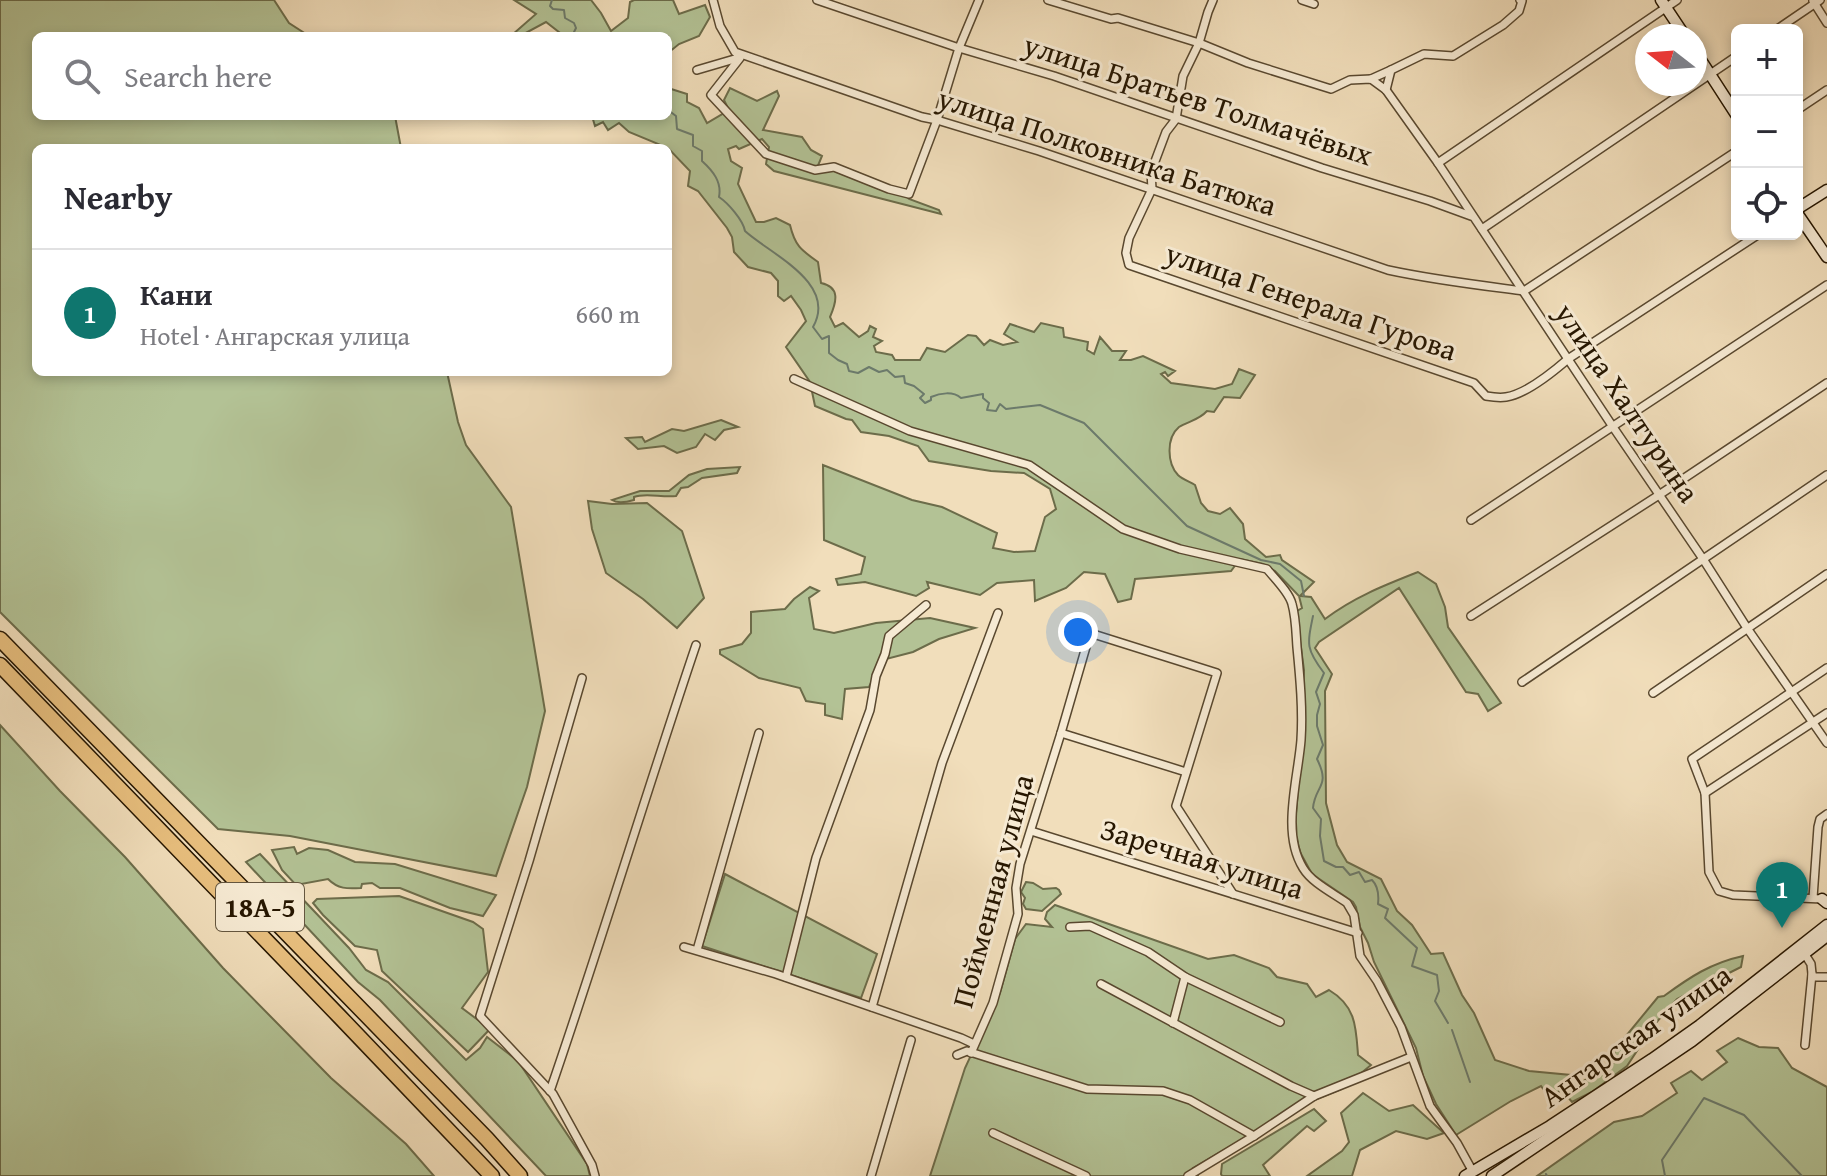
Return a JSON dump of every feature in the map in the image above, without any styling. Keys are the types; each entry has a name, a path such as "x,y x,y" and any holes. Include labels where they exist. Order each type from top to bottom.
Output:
{"highway":[{"name":"18А-5","path":"0,639 520,1176"},
{"name":"18А-5","path":"0,665 492,1176"}],"main road":[{"path":"1663,4 1677,24"},
{"path":"1707,69 1731,107"},
{"path":"1803,207 1827,190"},
{"path":"1803,220 1827,257"},
{"name":"Ангарская улица","path":"1469,1174 1550,1126 1652,1059 1827,925"},
{"name":"Ангарская улица","path":"1492,1176 1692,1041 1827,936"}],"street":[{"path":"713,0 720,26 738,55"},
{"name":"улица Братьев Толмачёвых","path":"817,0 1473,217"},
{"path":"738,55 711,95 766,154 815,170 834,167 909,194 937,120 959,48 979,0"},
{"path":"1048,0 1199,43 1248,63 1331,89 1350,80 1371,79 1424,54 1453,56 1503,25 1519,11 1520,0"},
{"path":"1152,189 1151,172 1166,132 1176,119 1183,76 1199,43 1213,0"},
{"path":"1302,0 1314,4"},
{"path":"1438,163 1663,4 1677,0"},
{"path":"1784,24 1815,1 1827,23"},
{"path":"697,70 738,55"},
{"name":"улица Полковника Батюка","path":"738,55 922,117 1039,151 1388,270 1524,291"},
{"path":"1482,229 1731,60"},
{"path":"1386,90 1391,70"},
{"name":"улица Халтурина","path":"1371,79 1386,90 1438,163 1827,743"},
{"path":"1803,106 1827,90"},
{"path":"1524,291 1731,155"},
{"name":"улица Генерала Гурова","path":"1152,189 1129,238 1126,253 1129,265 1474,383 1486,396 1506,397 1521,392 1568,359"},
{"path":"1568,359 1750,240"},
{"path":"1471,520 1827,285"},
{"path":"794,379 910,431 1029,465 1123,529 1180,549 1267,569 1292,602 1300,677 1301,738 1292,817 1293,836 1301,865 1307,874 1347,903 1354,915 1360,956 1401,1027 1430,1106 1457,1143 1469,1174"},
{"path":"1471,616 1827,383"},
{"path":"1522,682 1827,475"},
{"path":"1653,693 1827,574"},
{"path":"786,977 816,858 870,710 876,676 889,636 926,605"},
{"path":"872,1007 942,763 998,613"},
{"name":"Пойменная улица","path":"957,1055 972,1048 993,1003 1018,914 1016,888 1020,864 1090,633 1217,673 1186,772"},
{"path":"550,1091 696,645"},
{"path":"1827,668 1692,759 1705,793 1709,872 1719,891 1733,895 1822,900 1818,827 1820,819 1827,814"},
{"path":"582,678 480,1016 550,1091 592,1165 595,1176"},
{"path":"1705,793 1827,713"},
{"path":"697,950 759,733"},
{"path":"1061,733 1186,772 1176,806 1233,894"},
{"name":"Заречная улица","path":"1031,831 1358,933"},
{"path":"1070,927 1090,926 1148,952 1185,977 1280,1022"},
{"path":"684,947 786,977 961,1038 972,1048 1087,1089 1163,1091 1190,1100 1254,1136"},
{"path":"1804,953 1811,964 1812,974 1805,1045"},
{"path":"1812,974 1812,977 1827,977"},
{"path":"1173,1023 1185,977"},
{"path":"1101,984 1314,1096"},
{"path":"871,1176 911,1040"},
{"path":"1188,1176 1314,1096 1411,1057"},
{"path":"993,1133 1086,1176"}],"green space":[{"path":"0,0 274,0 289,23 303,32 32,32 32,120 396,120 400,144 32,144 32,376 448,376 466,445 511,507 545,711 527,787 496,876 290,836 218,829 0,612"},
{"path":"514,0 591,0 611,31 628,18 630,2 634,0 673,0 679,14 705,5 710,17 699,36 672,50 672,32 559,32 546,22 528,32 515,32 536,14"},
{"path":"730,88 757,101 777,91 779,96 763,130 802,137 811,150 822,156 817,168 834,167 939,210 941,214 774,171 766,164 769,147 762,139 739,149 736,146 728,149 731,161 742,168 738,184 756,222 776,218 790,225 800,247 818,262 821,283 834,291 830,317 835,327 843,323 859,337 870,326 876,329 873,337 882,341 874,346 876,352 892,355 895,360 920,360 927,348 945,352 968,335 976,336 984,345 990,340 1003,345 1017,342 1004,334 1010,324 1034,332 1041,323 1063,328 1064,337 1088,342 1087,350 1094,354 1100,337 1112,351 1126,351 1120,360 1143,356 1175,371 1168,376 1165,372 1161,374 1171,383 1215,389 1232,384 1239,369 1255,375 1240,398 1224,397 1214,412 1207,411 1179,427 1170,444 1174,470 1195,485 1201,503 1208,511 1220,514 1230,508 1243,524 1245,539 1266,557 1280,555 1282,560 1314,582 1300,596 1311,597 1325,619 1358,598 1418,572 1436,584 1445,607 1448,627 1501,703 1488,711 1478,694 1466,692 1399,588 1319,642 1315,648 1332,674 1325,691 1326,803 1337,845 1347,862 1381,879 1397,911 1412,925 1431,954 1443,953 1495,1060 1529,1071 1571,1075 1572,1084 1580,1083 1615,1062 1614,1047 1658,997 1711,967 1743,956 1741,967 1677,999 1654,1025 1627,1066 1592,1092 1572,1102 1562,1090 1549,1097 1541,1086 1456,1135 1423,1076 1416,1048 1374,962 1360,927 1356,907 1312,874 1300,852 1295,825 1304,670 1297,618 1297,611 1302,608 1299,596 1275,571 1263,564 1240,559 1231,571 1135,579 1131,599 1118,602 1105,574 1084,572 1066,588 1035,601 1034,580 997,583 980,595 927,582 929,588 916,596 865,582 838,585 836,579 861,574 865,557 824,540 823,465 912,500 942,507 997,533 993,548 1014,552 1035,551 1045,517 1056,509 1050,489 1024,473 929,461 918,446 889,436 861,432 852,420 815,406 810,382 786,347 806,321 801,310 791,296 784,301 778,296 778,281 771,273 748,267 734,252 727,228 698,191 688,186 690,171 672,152 672,144 658,144 629,132 619,123 608,130 603,122 595,126 593,120 672,120 672,89 687,94 687,102 699,108 707,123 729,110 724,100"},
{"path":"721,420 738,427 724,430 715,440 705,434 696,447 677,453 664,446 638,449 626,438 642,437 645,442 672,429 684,431"},
{"path":"740,467 737,473 702,478 681,488 676,496 644,495 626,502 612,500 640,491 669,491 689,475 707,469"},
{"path":"588,501 647,503 682,531 704,598 677,628 606,573 592,529"},
{"path":"810,587 819,591 809,598 814,629 834,633 876,623 930,618 975,628 939,639 913,652 882,660 869,687 845,689 842,719 825,715 825,704 806,701 800,688 759,678 720,654 720,650 742,644 751,633 751,612 785,609"},
{"path":"0,725 125,857 223,968 331,1078 406,1144 434,1176 0,1176"},
{"path":"294,847 297,854 309,848 328,850 355,862 395,864 496,895 483,916 450,908 400,888 380,888 372,883 362,884 361,888 347,888 339,887 328,879 296,885 282,870 272,850"},
{"path":"260,854 366,970 388,982 466,1060 487,1037 518,1061 587,1164 590,1176 546,1176 246,862"},
{"path":"725,874 877,954 861,998 702,946"},
{"path":"1026,882 1043,889 1056,888 1061,894 1042,911 1026,909 1021,892"},
{"path":"399,896 473,922 483,929 488,972 462,1008 490,1029 468,1052 382,971 377,950 355,946 313,903 317,899"},
{"path":"1055,905 1208,959 1234,955 1269,968 1277,977 1307,984 1316,997 1329,990 1350,1010 1358,1055 1371,1065 1342,1089 1299,1106 1193,1168 1198,1176 930,1176 965,1068 1000,993 1015,939 1026,924 1052,927 1045,919 1047,912"},
{"path":"1738,1038 1759,1047 1778,1048 1792,1068 1827,1087 1827,1176 1537,1176 1614,1122 1642,1116 1677,1093 1671,1083 1691,1071 1702,1080 1727,1062 1717,1051"},
{"path":"1363,1093 1389,1111 1413,1105 1444,1133 1427,1139 1396,1131 1360,1150 1352,1176 1307,1176 1342,1151 1349,1142 1341,1113"},
{"path":"1314,1109 1326,1121 1314,1131 1307,1126 1263,1165 1270,1176 1222,1176 1222,1164"}],"waterway":[{"path":"552,0 550,6 564,10 565,18 574,23 574,32"},
{"path":"672,113 676,116 677,129 693,135 693,146 702,151 702,161 718,182 719,197 735,212 745,231 809,283 818,311 813,327 822,339 829,336 829,353 847,364 849,371 858,373 869,367 879,372 887,370 895,377 904,376 905,383 924,394 920,398 925,403 931,397 942,394 954,394 961,398 983,394 989,403 987,410 996,411 1000,404 1006,409 1040,405 1084,423 1187,526 1261,560 1280,564 1301,581 1304,596"},
{"path":"1313,616 1310,646 1324,673 1316,692 1320,704 1317,726 1323,745 1317,759 1323,775 1313,808 1321,819 1324,861 1343,867 1350,875 1359,872 1365,882 1374,882 1378,904 1388,909 1385,918 1417,948 1412,966 1437,975 1439,991 1435,1001 1448,1023"},
{"path":"1452,1030 1470,1082"},
{"path":"1665,1176 1662,1160 1704,1098 1744,1115 1802,1176"}],"place":[{"name":"Кани","path":"1782,928"}]}
